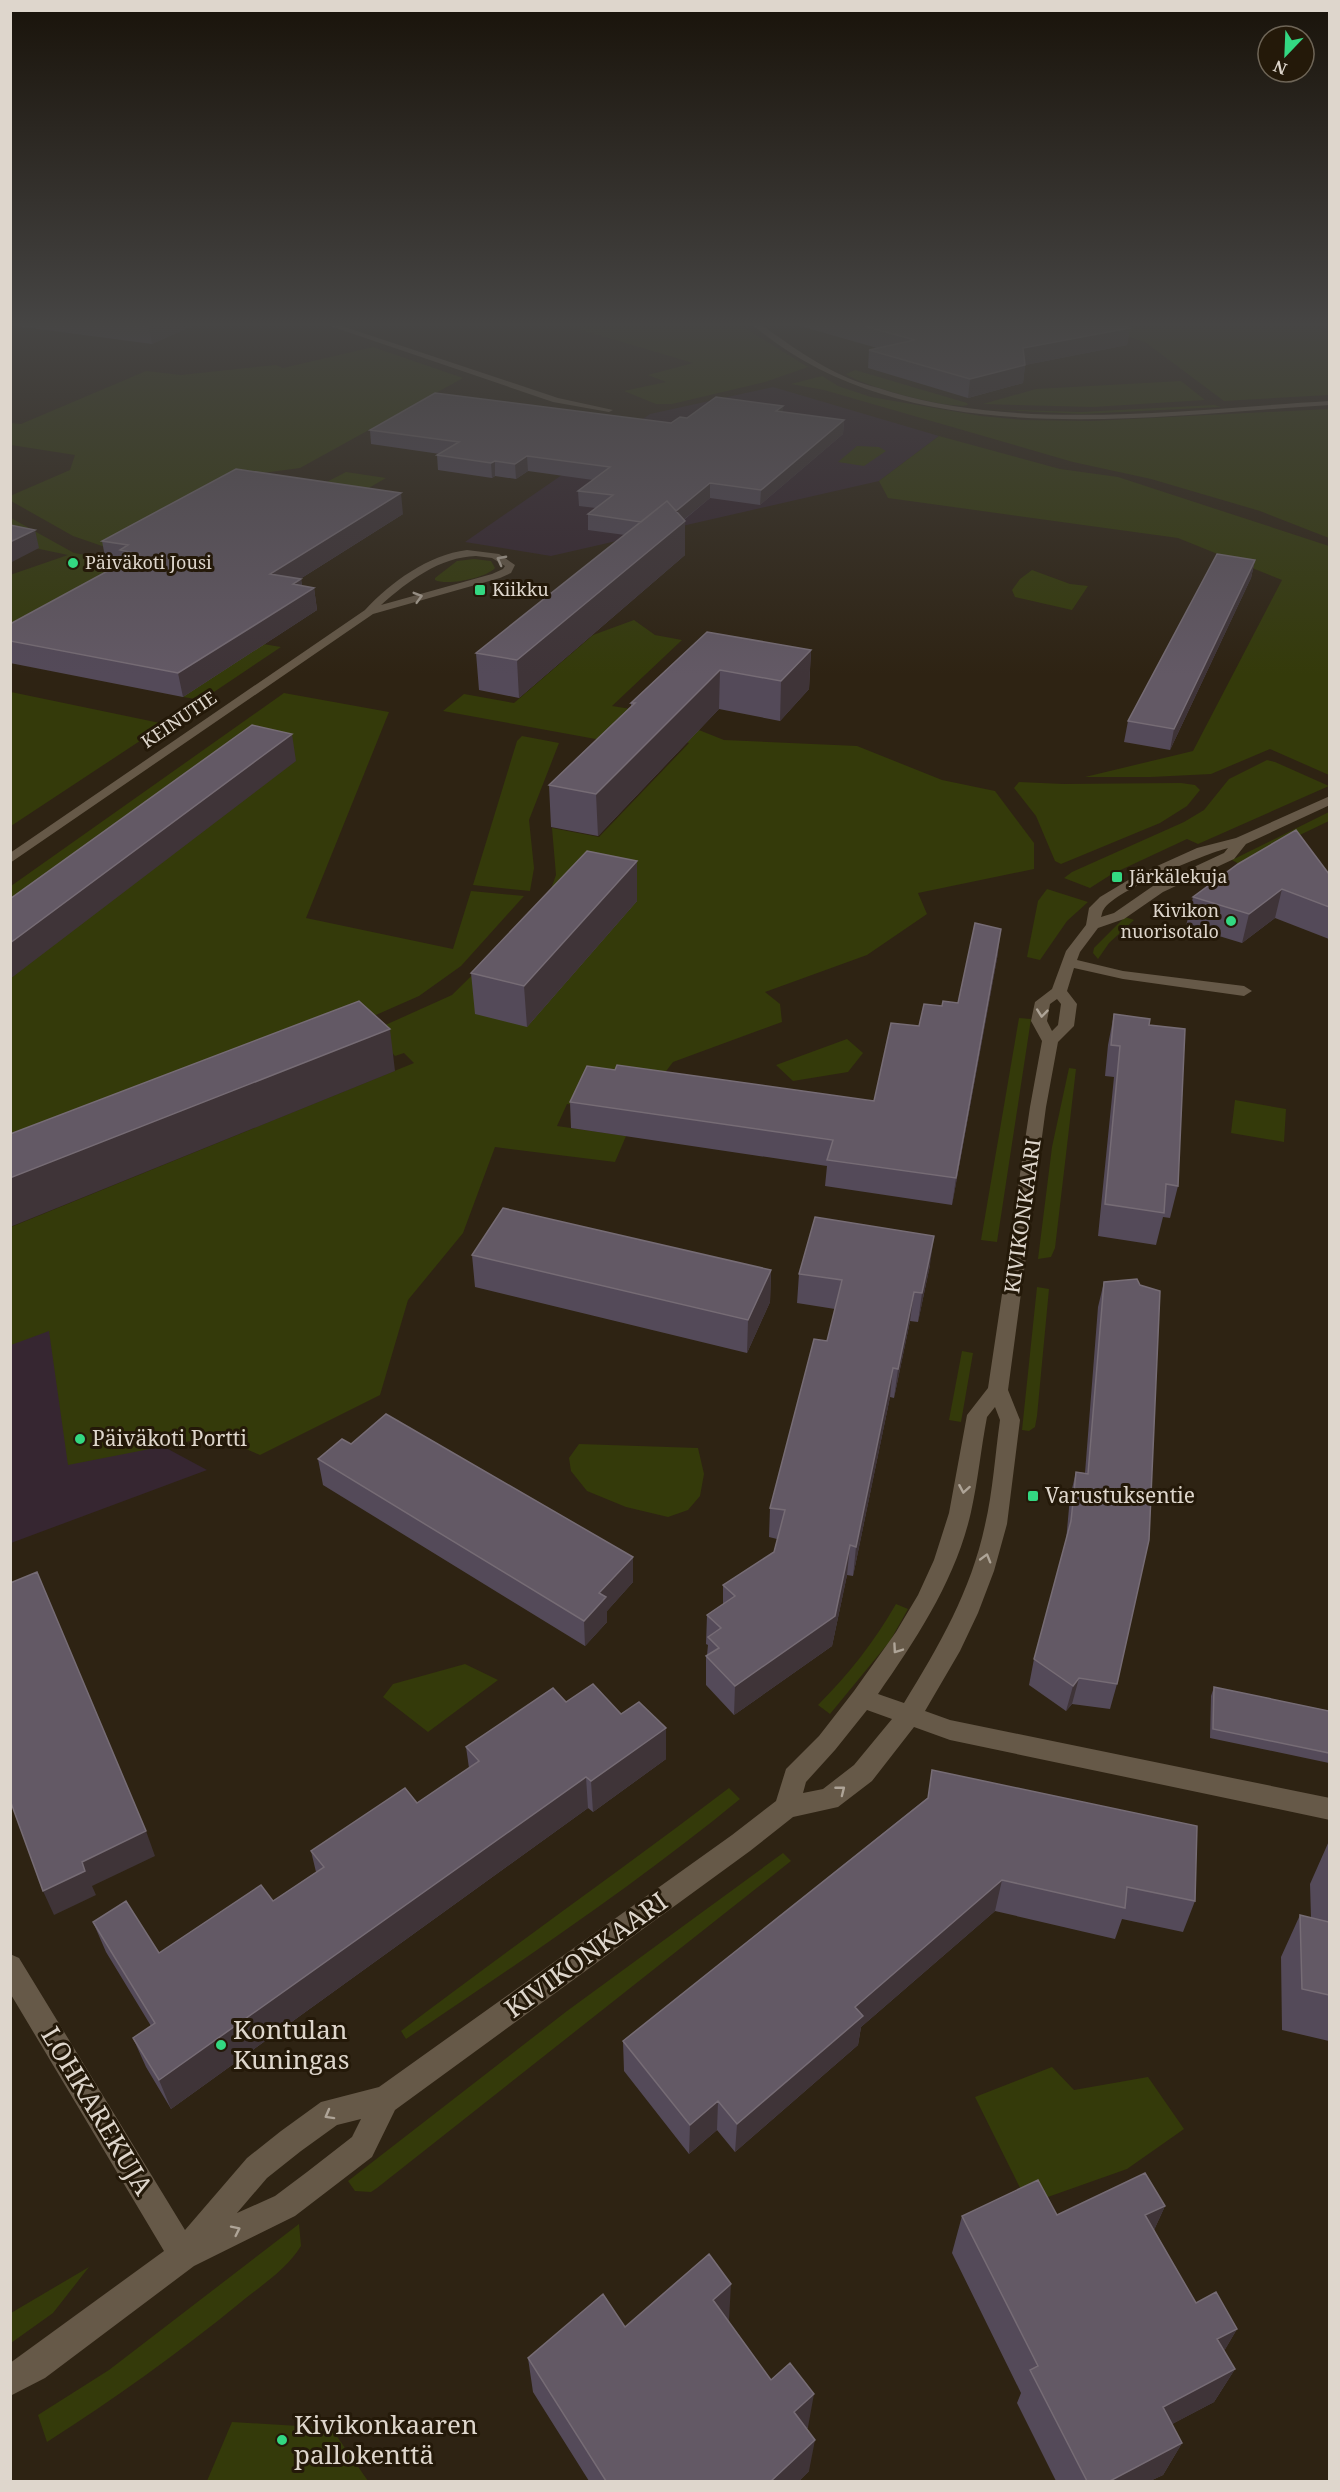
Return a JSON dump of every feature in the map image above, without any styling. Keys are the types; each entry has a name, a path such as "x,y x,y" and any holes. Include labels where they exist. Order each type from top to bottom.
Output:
{"street":[{"name":"KEINUTIE","path":"10,858 369,612 496,576 507,571 510,565 505,560 482,553 456,555 440,560 378,600 369,612"},
{"name":"KIVIKONKAARI","path":"1050,1041 1039,1021 1043,1002 1059,991 1068,962 1093,925 1096,908 1119,891 1211,847 1241,841 1329,800"},
{"name":"KIVIKONKAARI","path":"1093,925 1119,916 1158,889 1229,856 1241,841"},
{"path":"1068,962 1122,975 1244,991"},
{"name":"KIVIKONKAARI","path":"183,2255 257,2168 331,2112 385,2100 741,1843 787,1807 829,1799 863,1773 909,1716 952,1644 967,1613 983,1571 993,1533 1010,1420 998,1390 1038,1107 1050,1041 1066,1026 1069,1004 1059,991"},
{"path":"787,1807 795,1777 827,1743 862,1698 910,1629 927,1599 945,1560 960,1513 977,1415 998,1390"},
{"path":"862,1698 950,1730 1329,1809"},
{"name":"LOHKAREKUJA","path":"10,1967 183,2255"},
{"name":"KIVIKONKAARI","path":"10,2381 34,2367 183,2255 285,2206 362,2147 385,2100"}],"shaded area":[{"path":"609,442 931,442 879,481 551,556 465,542"},
{"name":"Päiväkoti Portti","path":"142,1279 90,1407 207,1470 11,1543 11,1337"}],"green space":[{"path":"11,442 347,442 300,468 263,473 105,547 73,536 11,501 10,496 70,470 75,455 11,445"},
{"path":"931,442 962,442 1060,469 1118,477 1329,546 1329,775 1270,749 1211,774 1085,777 1193,751 1282,580 1178,538 888,498 879,481"},
{"path":"1005,442 1329,442 1329,538 1260,511 1151,479 1073,462"},
{"path":"857,446 879,447 886,451 864,466 838,462"},
{"path":"346,472 386,478 360,493 319,486"},
{"path":"11,518 74,553 126,562 158,626 281,647 202,700 183,697 11,642 10,575 68,555 11,543"},
{"path":"474,559 491,561 495,568 484,575 466,580 441,582 435,580 457,561"},
{"path":"1032,570 1070,584 1088,586 1072,610 1015,597 1012,590 1020,579"},
{"path":"634,620 655,635 682,640 612,706 656,713 724,740 857,746 942,780 995,791 1034,843 1034,869 918,893 927,914 867,955 765,992 780,1004 782,1022 673,1062 648,1095 581,1106 567,1104 557,1126 626,1136 615,1162 495,1147 463,1233 408,1300 380,1395 260,1455 216,1436 68,1465 49,1331 11,1345 11,1227 414,1063 404,1053 395,1056 372,1031 452,995 526,922 551,889 556,875 552,828 599,837 689,743 646,734 634,746 443,711 464,694 514,703 593,635"},
{"path":"11,692 160,723 155,731 11,826"},
{"path":"284,693 389,712 306,918 453,949 471,891 524,896 461,966 419,996 369,1018 11,1156 11,886"},
{"path":"522,736 559,743 529,820 534,868 530,891 473,885 517,741"},
{"path":"1267,760 1329,786 1198,844 1187,839 1112,874 1090,888 1064,878 1072,872 1184,822 1204,810 1229,779"},
{"path":"1019,782 1181,783 1195,785 1200,790 1187,806 1160,823 1061,864 1055,861 1036,816 1014,788"},
{"path":"1329,812 1329,821 1239,864 1232,860"},
{"path":"1047,889 1088,902 1067,921 1040,960 1027,957 1038,901"},
{"path":"1125,917 1134,920 1109,943 1098,959 1093,953 1094,948"},
{"path":"1019,1018 1031,1019 997,1242 981,1240"},
{"path":"847,1039 863,1053 848,1072 793,1081 776,1065"},
{"path":"1069,1068 1076,1069 1055,1248 1051,1257 1038,1259 1052,1147"},
{"path":"1235,1100 1286,1109 1284,1142 1231,1133"},
{"path":"1037,1287 1049,1289 1037,1416 1035,1427 1029,1431 1022,1430"},
{"path":"962,1351 973,1353 961,1422 949,1420"},
{"path":"579,1444 698,1448 704,1474 700,1496 688,1510 668,1517 626,1507 587,1491 571,1471 569,1458"},
{"path":"896,1604 908,1609 890,1641 830,1714 818,1705 860,1657"},
{"path":"465,1664 498,1680 428,1732 383,1697 393,1684"},
{"path":"729,1788 740,1799 700,1831 576,1923 406,2039 401,2031"},
{"path":"783,1853 791,1861 377,2188 371,2192 355,2191 348,2181 567,2011"},
{"path":"1052,2067 1074,2090 1148,2077 1184,2129 1127,2169 1028,2204 975,2097"},
{"path":"299,2224 301,2246 274,2276 170,2357 47,2442 38,2415 109,2370"},
{"path":"89,2267 53,2313 11,2343 11,2313"},
{"name":"Kivikonkaaren pallokenttä","path":"232,2422 331,2428 368,2481 207,2481"}],"building":[{"path":"459,442 818,442 761,490 710,483 676,511 667,501 641,522 588,514 613,495 578,491 610,467 527,456 515,464 437,455"},
{"path":"236,469 401,493 270,574 301,579 293,584 314,588 178,673 10,641 10,624 139,554 120,550 128,545 102,541"},
{"path":"667,501 685,521 517,660 476,653"},
{"path":"10,525 35,530 10,542"},
{"path":"1217,554 1255,560 1174,729 1128,721"},
{"path":"707,632 811,650 781,681 720,670 596,794 549,785 635,703 631,703"},
{"path":"252,725 292,734 10,943 10,899"},
{"path":"1296,830 1329,874 1329,907 1282,889 1249,914 1193,897 1238,864"},
{"path":"587,851 637,861 524,986 471,973"},
{"path":"975,923 1001,929 956,1178 827,1160 833,1140 570,1102 587,1066 615,1070 617,1065 874,1101 891,1023 919,1026 924,1004 942,1006 943,1001 958,1003"},
{"path":"359,1001 390,1029 10,1178 10,1134"},
{"path":"1114,1014 1150,1019 1149,1025 1185,1029 1178,1186 1166,1184 1164,1213 1105,1204 1120,1046 1111,1045"},
{"path":"503,1208 771,1270 748,1320 472,1255"},
{"path":"815,1217 934,1236 922,1293 914,1292 898,1369 893,1368 856,1547 850,1545 835,1616 735,1686 706,1656 719,1648 708,1637 721,1628 707,1615 735,1596 723,1585 774,1552 785,1510 770,1508 814,1339 827,1341 842,1280 799,1274"},
{"path":"1137,1279 1140,1285 1160,1291 1149,1540 1117,1684 1079,1678 1073,1686 1034,1659 1071,1521 1076,1472 1088,1474 1104,1282"},
{"path":"386,1414 633,1557 599,1593 606,1597 584,1621 318,1459 342,1439 351,1444"},
{"path":"37,1572 146,1831 82,1862 85,1871 43,1891 10,1800 10,1583"},
{"path":"593,1684 621,1714 639,1702 666,1728 591,1781 586,1777 159,2080 133,2038 155,2023 93,1922 126,1901 159,1953 261,1885 273,1901 324,1867 311,1851 405,1788 417,1803 479,1761 466,1747 553,1688 566,1702"},
{"path":"1214,1687 1329,1711 1329,1753 1213,1729"},
{"path":"932,1770 1197,1826 1195,1901 1127,1887 1125,1908 1002,1880 855,2007 863,2016 737,2124 718,2101 690,2125 623,2041 928,1798"},
{"path":"1300,1915 1329,1922 1329,1995 1302,1989"},
{"path":"1145,2173 1165,2206 1145,2215 1196,2303 1216,2292 1237,2329 1217,2339 1235,2369 1163,2407 1182,2443 1110,2481 1087,2481 1030,2370 1038,2366 962,2216 1038,2180 1057,2215"},
{"path":"709,2254 731,2284 713,2300 771,2380 790,2363 814,2394 794,2412 815,2440 771,2481 606,2481 528,2358 603,2294 625,2327"}],"place":[{"name":"Päiväkoti Jousi","path":"73,563"},
{"name":"Kiikku","path":"480,590"},
{"name":"Järkälekuja","path":"1117,877"},
{"name":"Kivikon nuorisotalo","path":"1231,921"},
{"name":"Päiväkoti Portti","path":"80,1439"},
{"name":"Varustuksentie","path":"1033,1496"},
{"name":"Kontulan Kuningas","path":"221,2045"},
{"name":"Kivikonkaaren pallokenttä","path":"282,2440"}]}
